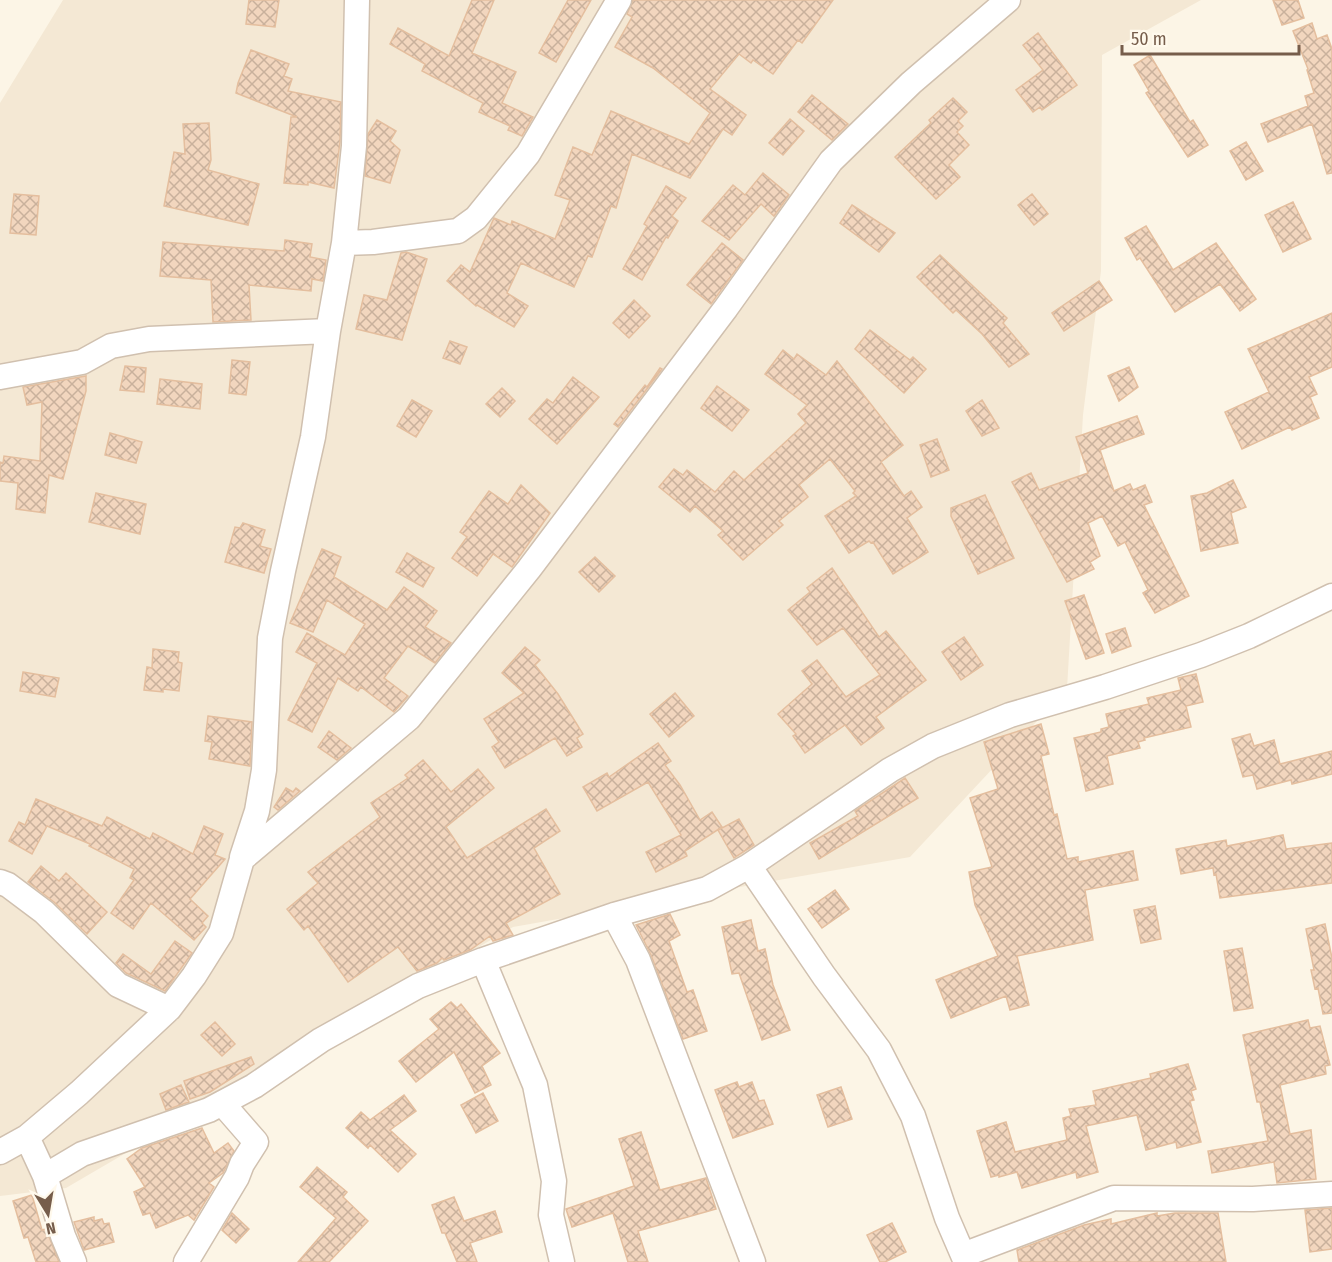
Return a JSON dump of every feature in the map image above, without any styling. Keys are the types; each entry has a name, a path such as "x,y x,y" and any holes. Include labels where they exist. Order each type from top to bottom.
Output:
{"street":[{"path":"0,1152 27,1137 79,1093 169,1009 194,976 221,933 257,811 264,770 270,638 313,437 328,331 344,243 354,146 357,0"},
{"path":"344,243 374,242 458,231 476,218 528,154 619,0"},
{"path":"242,859 409,718 461,656 557,533 726,308 831,161 911,83 1008,0"},
{"path":"0,377 82,362 111,345 149,339 328,331"},
{"path":"45,1176 82,1154 209,1110 254,1086 321,1040 409,992 483,960 614,915 707,889 749,866 890,770 933,746 1010,714 1105,687 1201,655 1249,636 1332,596"},
{"path":"749,866 824,976 879,1050 913,1116 947,1218 965,1258 1114,1198 1253,1198 1332,1194"},
{"path":"0,882 8,885 44,912 118,986 169,1009"},
{"path":"614,915 638,960 753,1262"},
{"path":"483,960 535,1085 554,1181 551,1215 562,1262"},
{"path":"186,1262 256,1142 222,1103"},
{"path":"27,1137 45,1176 63,1236 74,1262"}],"shaded area":[{"path":"63,0 1201,0 1102,55 1101,271 1083,415 1067,689 910,857 513,927 66,1188 0,1196 0,103"}],"building":[{"path":"249,0 279,0 275,27 246,24"},
{"path":"472,0 494,0 472,53 516,72 502,103 533,117 522,136 508,130 510,126 479,112 483,103 422,71 425,64 390,44 398,28 449,56"},
{"path":"568,0 591,0 556,62 539,53"},
{"path":"633,0 833,0 802,43 798,40 773,74 753,60 751,63 739,54 710,89 746,115 732,135 723,129 690,178 632,154 616,208 611,206 592,257 588,256 574,287 521,263 507,293 528,306 514,327 476,306 447,281 461,265 470,272 494,218 511,225 512,221 555,239 570,200 555,195 573,147 592,155 611,111 689,144 710,113 653,68 615,47 632,17 627,14"},
{"path":"1273,0 1298,0 1304,18 1282,25"},
{"path":"1312,23 1317,39 1327,35 1332,49 1332,173 1327,174 1312,124 1268,142 1261,124 1308,106 1305,96 1314,93 1308,69 1293,31"},
{"path":"1038,33 1077,85 1042,110 1040,107 1033,112 1016,90 1043,70 1023,45"},
{"path":"251,50 289,64 284,76 292,79 288,91 341,102 340,142 334,188 308,182 308,185 284,183 291,117 297,117 236,93"},
{"path":"1150,55 1190,122 1193,120 1208,145 1188,157 1146,93 1149,91 1134,65"},
{"path":"812,95 848,124 832,140 798,112"},
{"path":"953,98 967,112 958,121 963,126 957,132 969,145 949,165 960,177 936,199 895,157 931,123 929,120"},
{"path":"790,119 804,131 783,155 769,143"},
{"path":"377,120 396,131 390,141 400,150 390,183 365,176 368,134"},
{"path":"209,123 211,160 208,170 259,184 248,225 164,206 174,152 185,154 183,124"},
{"path":"1246,142 1263,171 1246,180 1230,151"},
{"path":"763,173 789,195 774,216 761,204 729,240 702,221 733,185 745,195"},
{"path":"666,186 686,198 672,216 678,221 668,238 666,237 642,280 623,269 647,226 644,224"},
{"path":"14,194 39,196 36,235 10,233"},
{"path":"1032,194 1048,214 1034,225 1018,205"},
{"path":"1293,202 1311,239 1283,252 1265,215"},
{"path":"852,205 895,233 879,252 840,223"},
{"path":"1146,226 1173,270 1216,243 1256,299 1240,311 1220,284 1175,312 1140,258 1137,260 1125,238"},
{"path":"285,240 312,244 310,257 326,260 323,281 312,279 311,291 249,285 251,320 213,322 211,280 160,276 163,242 284,251"},
{"path":"722,243 743,260 711,304 687,285"},
{"path":"406,252 427,259 402,340 356,329 364,295 387,300 401,253"},
{"path":"940,255 1007,318 1003,323 1029,354 1009,367 982,334 956,310 953,313 917,277"},
{"path":"1099,281 1112,300 1064,331 1052,313"},
{"path":"634,300 650,316 629,338 613,323"},
{"path":"1332,313 1332,367 1309,377 1317,394 1310,397 1319,418 1292,430 1290,427 1242,449 1225,412 1269,392 1248,349"},
{"path":"870,330 910,360 913,357 926,369 904,393 855,349"},
{"path":"450,341 467,347 460,364 443,358"},
{"path":"783,350 794,359 797,354 826,375 837,361 903,445 881,462 904,496 911,491 922,507 907,518 928,552 893,574 873,542 869,541 849,553 825,516 856,496 853,493 855,491 830,459 799,485 808,497 779,521 783,525 743,560 718,535 723,531 695,506 690,512 659,487 674,469 683,475 687,470 715,492 734,471 744,480 806,423 798,414 807,405 765,374"},
{"path":"232,360 250,362 246,395 229,393"},
{"path":"125,366 146,368 144,392 120,390"},
{"path":"1129,367 1138,387 1119,401 1108,376"},
{"path":"660,368 662,369 618,427 614,424 645,385 647,387"},
{"path":"86,376 86,391 63,479 49,475 45,513 16,509 18,483 0,481 0,462 3,463 4,456 40,461 42,402 27,405 23,387"},
{"path":"573,377 599,397 557,444 529,419 547,399 553,403"},
{"path":"160,379 202,384 200,409 157,404"},
{"path":"717,386 749,410 732,431 701,408"},
{"path":"502,388 515,401 500,417 486,404"},
{"path":"412,400 432,411 416,437 397,426"},
{"path":"982,400 999,428 982,436 966,411"},
{"path":"1137,416 1144,434 1100,450 1114,491 1130,484 1133,490 1145,485 1152,502 1144,505 1189,596 1155,613 1143,593 1148,590 1125,542 1118,546 1102,516 1088,523 1100,556 1090,562 1094,569 1067,582 1012,482 1031,473 1039,490 1088,473 1076,437"},
{"path":"110,433 142,442 136,463 105,455"},
{"path":"937,439 949,470 931,477 920,445"},
{"path":"1233,480 1246,507 1231,513 1238,543 1201,551 1191,496 1207,493"},
{"path":"521,485 550,513 512,567 493,554 477,576 452,558 467,537 460,532 489,491 508,504"},
{"path":"96,493 146,504 140,534 89,522"},
{"path":"985,495 1014,558 978,574 951,516 951,508"},
{"path":"243,523 265,530 260,546 271,549 264,573 225,562 235,527 240,528"},
{"path":"322,549 341,557 334,577 387,610 404,587 437,611 425,627 451,643 435,663 408,646 384,678 408,696 394,712 361,687 358,691 338,678 312,732 288,720 317,663 296,652 307,633 345,655 365,624 327,600 313,632 290,623"},
{"path":"407,553 434,568 423,587 396,572"},
{"path":"595,557 615,576 599,592 579,572"},
{"path":"832,568 879,637 886,631 926,680 876,717 884,728 861,745 845,725 805,753 793,736 796,734 778,714 812,684 802,671 817,660 846,697 880,675 843,628 817,645 788,610 810,592 807,588"},
{"path":"1084,595 1104,653 1086,659 1065,601"},
{"path":"1125,628 1131,646 1112,653 1106,634"},
{"path":"964,637 983,665 961,680 942,652"},
{"path":"525,647 540,660 535,665 558,694 583,734 577,738 582,747 567,756 555,738 505,768 492,747 499,742 484,719 524,693 502,673"},
{"path":"153,649 179,652 178,662 182,663 179,691 144,690 147,667 152,668"},
{"path":"23,672 59,678 55,697 20,691"},
{"path":"1196,674 1203,702 1186,706 1191,727 1144,738 1145,740 1138,742 1140,748 1107,756 1113,784 1086,791 1074,738 1101,732 1101,729 1109,727 1106,714 1149,704 1147,698 1181,690 1178,678"},
{"path":"675,693 694,716 669,737 650,714"},
{"path":"208,716 252,722 250,766 209,759 212,742 205,741"},
{"path":"1041,724 1049,754 1041,756 1054,815 1057,814 1067,859 1078,857 1078,862 1133,851 1138,880 1085,890 1093,940 1017,956 1029,1005 1010,1010 1006,996 951,1018 936,980 998,956 975,905 969,872 992,867 970,798 998,789 984,742"},
{"path":"329,731 351,748 337,760 318,747"},
{"path":"1250,734 1254,746 1274,740 1280,764 1332,751 1332,774 1292,784 1291,780 1257,789 1253,775 1243,777 1232,739"},
{"path":"658,743 671,761 665,765 680,785 700,820 712,812 722,827 685,851 687,856 656,872 646,852 681,835 648,782 597,811 583,787 607,773 609,777"},
{"path":"423,760 451,792 478,769 494,788 446,827 467,858 546,809 560,831 534,848 560,894 506,923 513,935 493,941 490,936 470,950 444,960 442,958 437,963 417,971 398,947 348,982 308,926 304,930 287,909 318,883 308,872 380,817 371,803 408,778 405,775"},
{"path":"905,778 918,798 819,859 810,843 858,816 855,811"},
{"path":"286,788 293,792 296,788 300,791 278,810 274,807"},
{"path":"36,799 102,826 107,817 150,839 153,833 193,854 204,826 223,834 215,855 225,859 190,899 208,916 202,923 206,927 194,940 151,903 133,929 111,913 134,880 130,878 134,869 89,846 90,844 47,826 32,854 9,841 19,822 25,825"},
{"path":"739,819 754,845 734,858 718,830"},
{"path":"1283,835 1286,849 1332,843 1332,883 1220,898 1213,868 1181,874 1176,849 1226,840 1227,846"},
{"path":"41,866 59,881 66,873 107,912 87,934 54,902 28,882"},
{"path":"835,890 849,909 822,928 808,909"},
{"path":"1155,906 1161,939 1141,943 1134,910"},
{"path":"670,914 680,935 669,941 687,992 693,990 707,1031 683,1039 651,955 636,925"},
{"path":"751,920 758,951 765,949 773,985 790,1030 762,1040 739,973 732,974 722,927"},
{"path":"1325,924 1332,958 1332,1013 1323,1014 1318,988 1315,989 1311,970 1314,970 1306,929"},
{"path":"175,941 192,953 165,991 126,973 116,963 123,954 151,974"},
{"path":"1242,948 1253,1008 1234,1011 1224,951"},
{"path":"451,1002 457,1008 461,1004 500,1053 482,1066 491,1085 475,1093 454,1052 416,1082 399,1061 439,1029 430,1019"},
{"path":"1308,1020 1310,1028 1320,1026 1330,1065 1325,1066 1326,1074 1280,1085 1290,1134 1311,1130 1316,1179 1277,1183 1274,1162 1212,1173 1208,1151 1268,1141 1243,1035"},
{"path":"215,1022 235,1044 222,1056 201,1035"},
{"path":"251,1057 254,1064 210,1092 190,1099 184,1081"},
{"path":"1188,1064 1196,1089 1191,1091 1194,1100 1190,1101 1201,1142 1177,1148 1176,1142 1146,1150 1137,1115 1086,1126 1098,1172 1077,1178 1076,1172 1022,1188 1017,1172 991,1177 977,1131 1006,1122 1015,1152 1067,1140 1063,1118 1071,1116 1069,1109 1096,1105 1093,1091 1151,1078 1150,1074"},
{"path":"737,1082 739,1087 752,1082 759,1101 764,1100 773,1124 733,1138 715,1090"},
{"path":"181,1085 189,1102 166,1110 160,1094"},
{"path":"841,1087 852,1119 828,1127 817,1095"},
{"path":"483,1093 498,1121 476,1133 461,1105"},
{"path":"404,1095 416,1111 390,1130 416,1154 398,1172 370,1145 368,1148 346,1128 361,1112 370,1120"},
{"path":"202,1128 214,1153 228,1143 234,1151 223,1173 209,1183 214,1187 194,1220 188,1215 156,1228 150,1213 143,1215 134,1192 145,1187 127,1159 142,1148"},
{"path":"641,1132 660,1190 706,1178 716,1209 638,1231 648,1262 628,1262 613,1213 572,1227 566,1209 634,1186 619,1139"},
{"path":"317,1167 347,1192 343,1197 368,1221 329,1262 298,1262 336,1218 300,1187"},
{"path":"32,1195 42,1230 46,1229 59,1262 36,1262 28,1237 24,1238 13,1201"},
{"path":"454,1197 464,1221 495,1211 502,1232 470,1243 477,1262 457,1262 445,1233 442,1233 432,1205"},
{"path":"1332,1208 1332,1249 1310,1252 1305,1210"},
{"path":"232,1213 249,1229 236,1243 222,1230"},
{"path":"1157,1213 1157,1216 1175,1213 1218,1213 1226,1262 1019,1262 1017,1250 1084,1225 1111,1219 1111,1224"},
{"path":"94,1217 94,1221 102,1219 104,1224 109,1223 114,1242 84,1250 74,1222"},
{"path":"892,1223 906,1252 880,1262 867,1235"}]}
